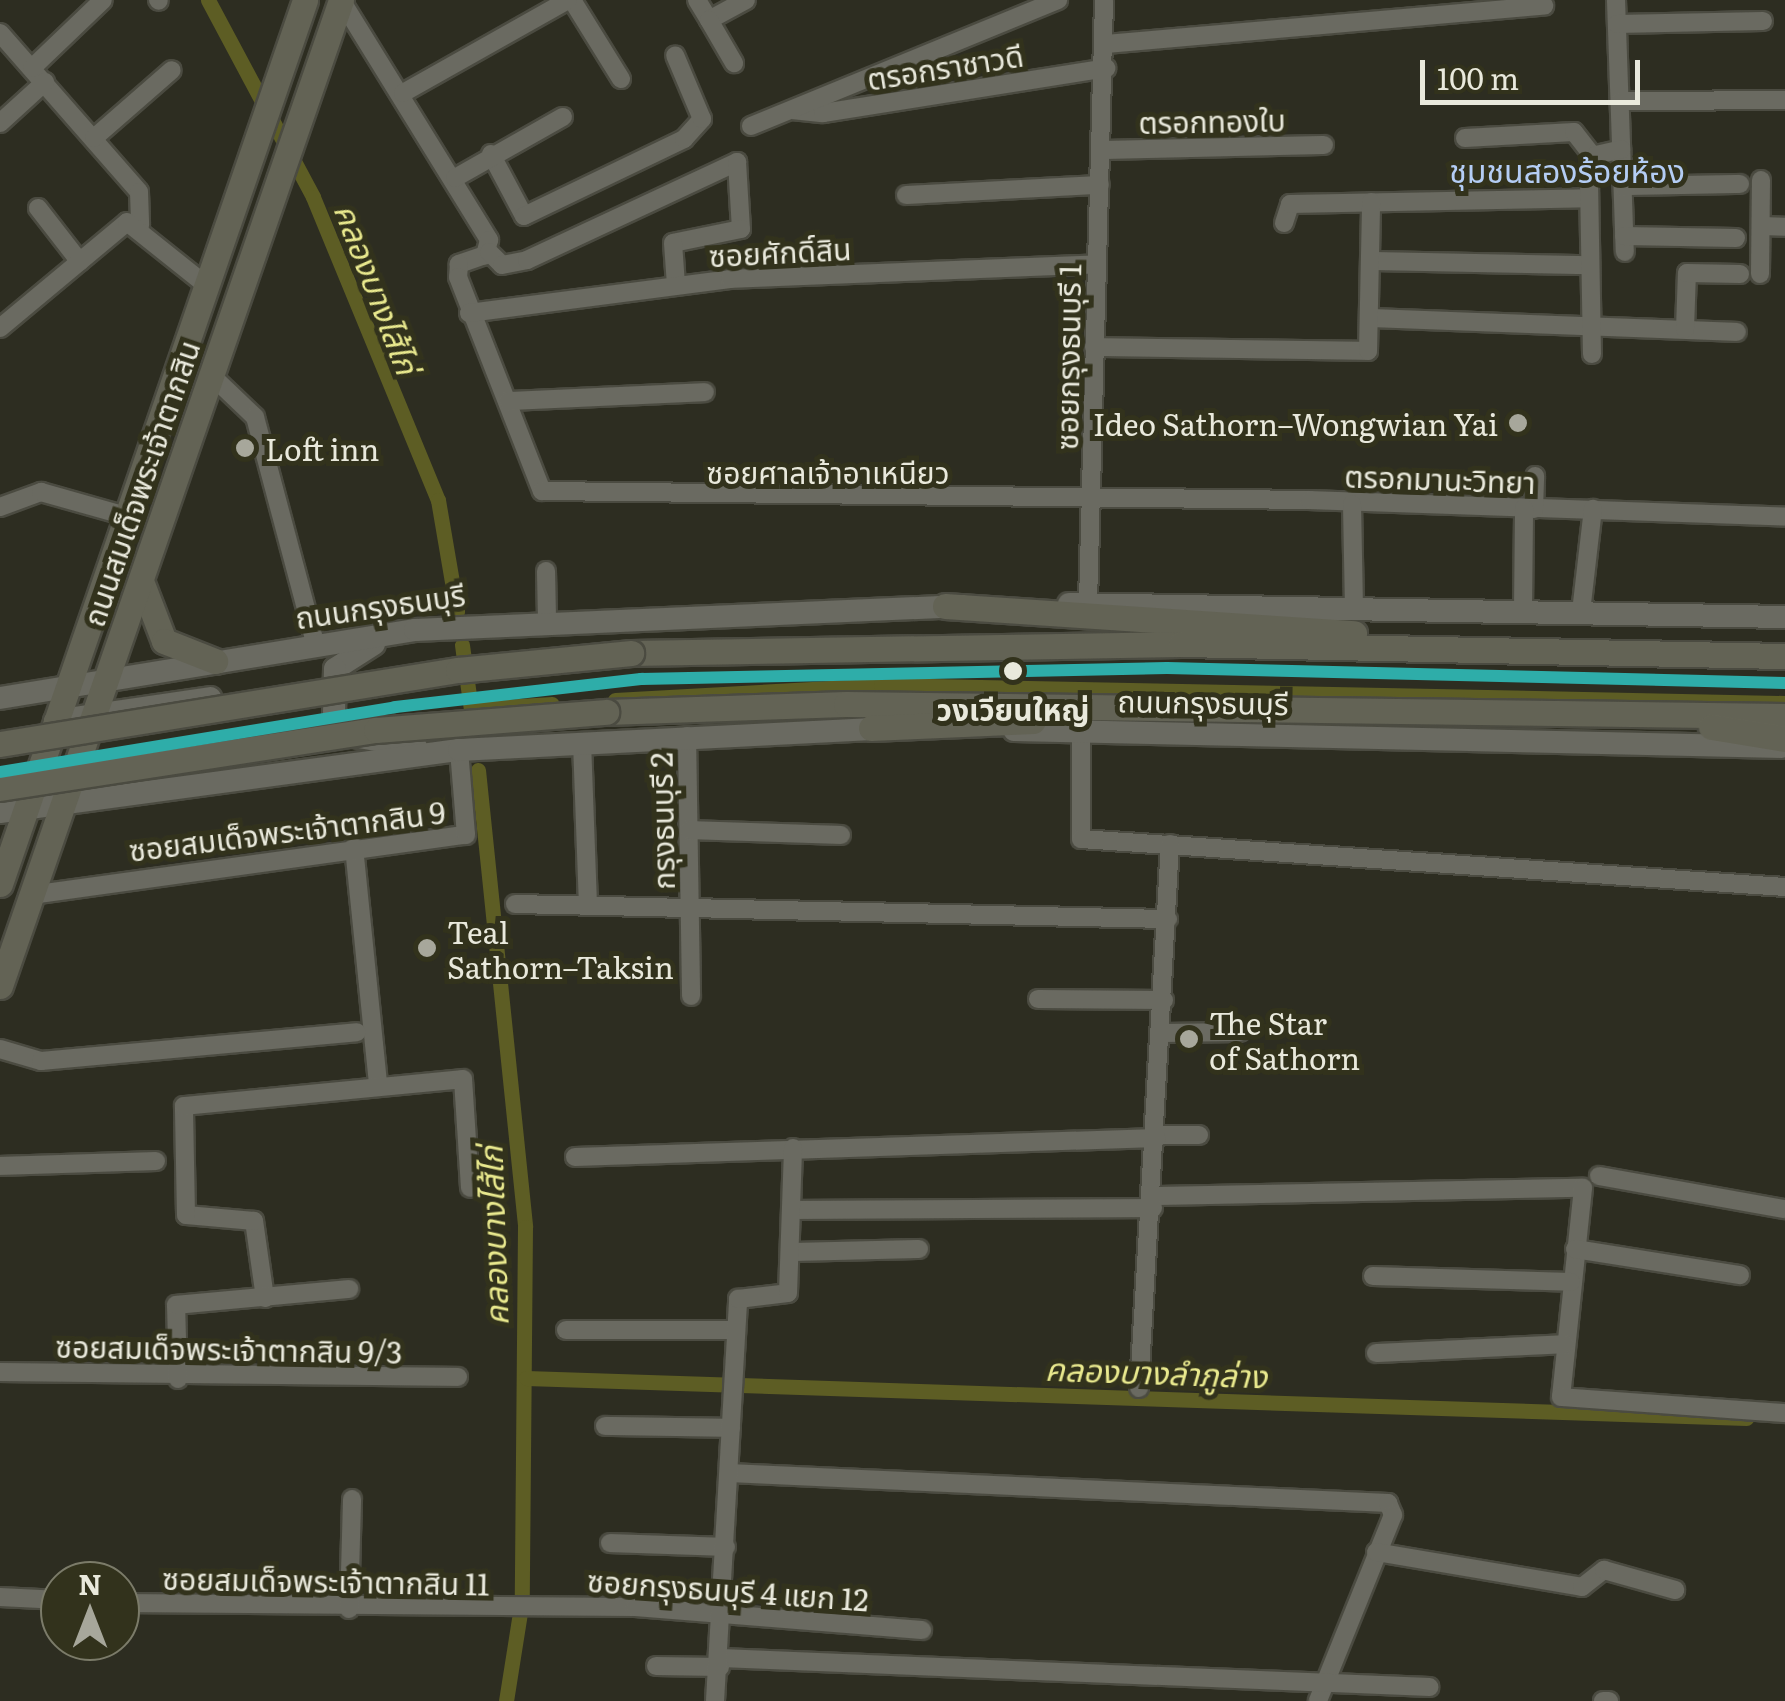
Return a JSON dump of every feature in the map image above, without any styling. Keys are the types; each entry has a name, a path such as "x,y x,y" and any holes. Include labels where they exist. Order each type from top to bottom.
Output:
{"main road":[{"name":"ถนนสมเด็จพระเจ้าตากสิน","path":"1,878 12,811 61,726 66,686 305,0"},
{"name":"ถนนสมเด็จพระเจ้าตากสิน","path":"0,986 341,0"},
{"path":"141,580 164,640 215,662"},
{"name":"ถนนกรุงธนบุรี","path":"0,698 416,630 546,620 1088,604 1785,617"},
{"path":"945,606 1329,630 1473,650"},
{"path":"330,702 334,670 348,656 416,630"},
{"name":"ถนนกรุงธนบุรี","path":"0,744 61,726 458,670 632,653 1181,644 1785,656"},
{"path":"1748,656 1785,648"},
{"path":"61,726 94,715 291,688 330,702 353,736 459,750"},
{"path":"871,728 1272,708"},
{"name":"ถนนกรุงธนบุรี","path":"0,788 376,730 606,712 1272,708 1785,716"},
{"path":"1608,712 1785,739"},
{"name":"ถนนกรุงธนบุรี","path":"12,811 62,808 459,750 871,728 1785,748"}],"street":[{"path":"0,123 103,0"},
{"path":"341,0 454,178 489,252 502,265 527,260 738,162 742,229 673,243 676,285"},
{"path":"402,93 536,7 570,0 621,79"},
{"path":"697,0 734,63"},
{"path":"709,20 746,0"},
{"name":"ตรอกราชาวดี","path":"751,126 1058,0"},
{"name":"ซอยกรุงธนบุรี 1","path":"1088,604 1100,185 1107,112 1104,0"},
{"path":"1616,0 1625,244 1736,238"},
{"path":"1106,44 1544,6"},
{"path":"1617,24 1763,21"},
{"path":"0,33 139,192 140,225"},
{"path":"491,154 524,216 684,140 702,119 675,55"},
{"name":"ตรอกราชาวดี","path":"792,110 824,114 1106,68"},
{"path":"94,138 172,70"},
{"path":"1620,101 1785,100"},
{"path":"454,178 563,117"},
{"path":"1465,138 1574,132 1594,158 1589,198 1592,354"},
{"name":"ตรอกทองใบ","path":"1102,150 1324,144"},
{"path":"1594,158 1622,150"},
{"path":"1760,274 1761,180"},
{"path":"1623,186 1740,184"},
{"path":"906,195 1100,185"},
{"path":"1284,223 1290,204 1589,198"},
{"path":"1094,347 1360,352 1374,343 1371,202"},
{"path":"38,208 80,262"},
{"path":"0,328 126,222 140,225 206,285"},
{"path":"1762,226 1785,227"},
{"path":"489,252 459,264 469,313 508,402 705,392"},
{"path":"1373,262 1590,265"},
{"name":"ซอยศักดิ์สิน","path":"469,313 676,285 1097,264"},
{"path":"1685,329 1687,273 1740,274"},
{"path":"1374,318 1737,332"},
{"path":"212,376 254,417 316,646"},
{"name":"ซอยศาลเจ้าอาเหนียว","path":"508,402 539,486 563,498 1092,496"},
{"path":"1522,610 1530,481"},
{"path":"0,507 41,492 126,516"},
{"name":"ตรอกมานะวิทยา","path":"1092,496 1785,518"},
{"path":"1352,504 1354,606"},
{"path":"1581,612 1593,509"},
{"path":"546,571 546,620"},
{"path":"1082,731 1079,838 1785,888"},
{"name":"กรุงธนบุรี 2","path":"687,736 691,996"},
{"path":"582,742 588,904"},
{"name":"ซอยสมเด็จพระเจ้าตากสิน 9","path":"31,896 354,847 466,835 459,750"},
{"path":"689,830 840,835"},
{"path":"1139,1388 1154,1202 1170,844"},
{"path":"354,847 378,1084"},
{"path":"516,904 691,905 1168,919"},
{"path":"1038,999 1164,1000"},
{"path":"0,1049 41,1061 357,1032"},
{"path":"1163,1033 1240,1032"},
{"path":"265,1298 254,1221 186,1215 184,1106 378,1084 463,1079 470,1188"},
{"path":"575,1157 1199,1135"},
{"path":"715,1701 739,1296 788,1293 794,1210 793,1148"},
{"path":"0,1166 156,1161"},
{"path":"1599,1176 1785,1209"},
{"path":"794,1210 1583,1188 1566,1344 1568,1403 1785,1414"},
{"path":"1575,1248 1740,1275"},
{"path":"792,1252 918,1249"},
{"path":"1373,1276 1571,1282"},
{"path":"178,1379 176,1304 349,1289"},
{"path":"566,1330 736,1330"},
{"path":"1376,1353 1566,1344"},
{"name":"ซอยสมเด็จพระเจ้าตากสิน 9/3","path":"0,1372 178,1379 458,1377"},
{"path":"605,1426 731,1428"},
{"path":"728,1473 1385,1502 1393,1515 1318,1701"},
{"path":"349,1609 352,1499"},
{"path":"610,1543 726,1547"},
{"path":"1376,1552 1582,1587 1604,1570 1675,1590"},
{"path":"0,1597 40,1599"},
{"name":"ซอยสมเด็จพระเจ้าตากสิน 11","path":"140,1604 511,1612 531,1608"},
{"name":"ซอยกรุงธนบุรี 4 แยก 12","path":"531,1608 722,1614 922,1630"},
{"path":"656,1666 720,1663 1327,1678 1429,1687"}],"waterway":[{"name":"คลองบางไส้ไก่","path":"208,0 313,197 438,500 457,611"},
{"name":"คลองบางไส้ไก่","path":"462,645 472,717"},
{"path":"615,700 881,685 1785,703"},
{"path":"471,709 552,704"},
{"name":"คลองบางไส้ไก่","path":"478,770 525,1227 522,1600 506,1701"},
{"name":"คลองบางลำภูล่าง","path":"526,1378 1746,1418"}],"transit line":[{"path":"0,772 395,707 641,679 1167,668 1785,683"}],"place":[{"name":"Ideo Sathorn–Wongwian Yai","path":"1518,423"},
{"name":"Loft inn","path":"245,448"},
{"name":"วงเวียนใหญ่","path":"1013,671"},
{"name":"Teal Sathorn–Taksin","path":"427,948"},
{"name":"The Star of Sathorn","path":"1189,1039"}],"district":[{"name":"ชุมชนสองร้อยห้อง","path":"1567,169"}]}
